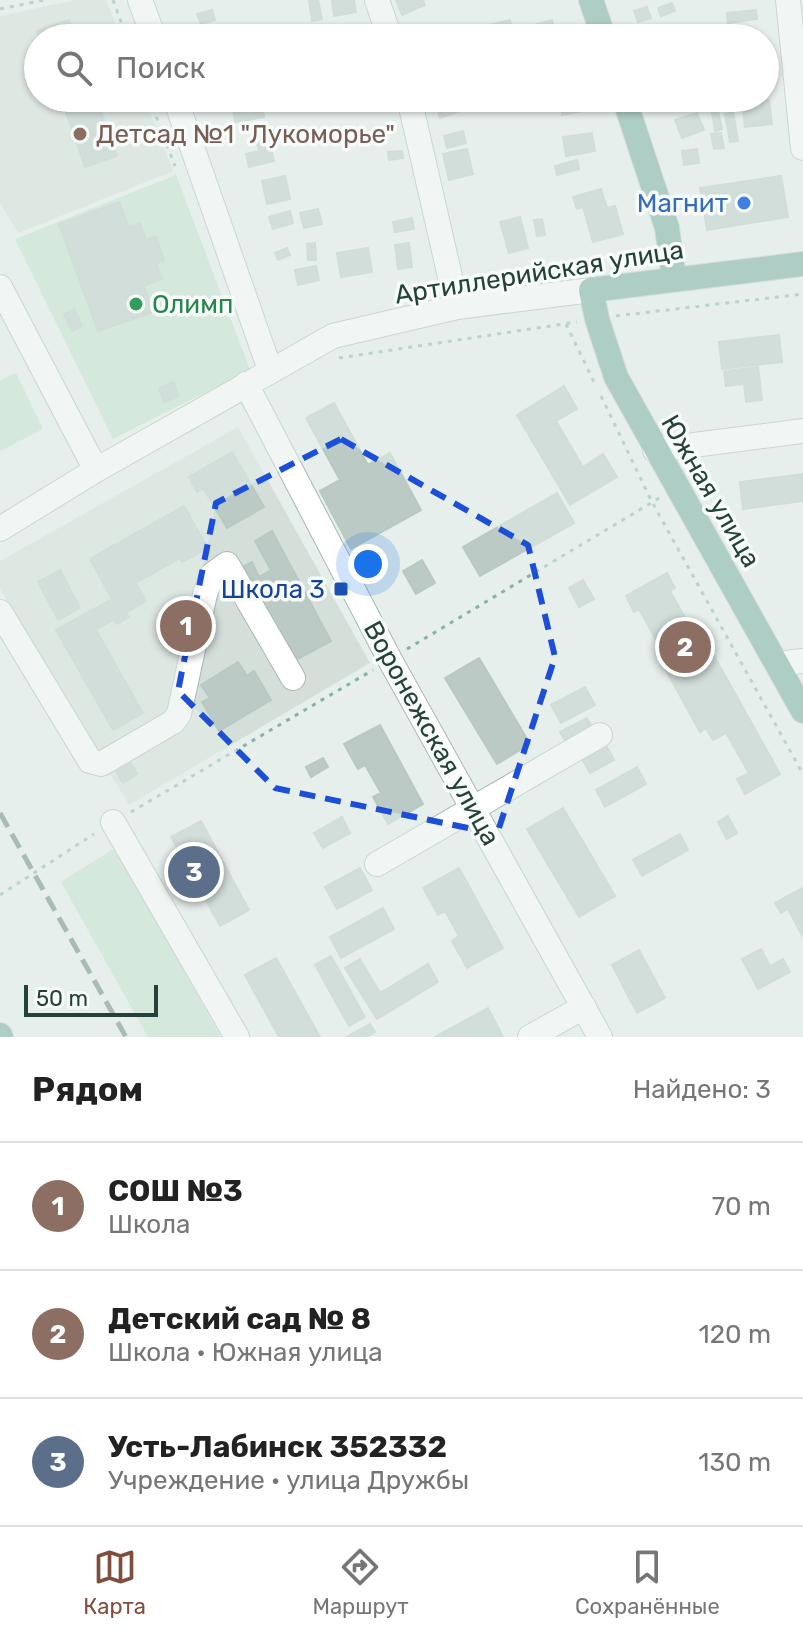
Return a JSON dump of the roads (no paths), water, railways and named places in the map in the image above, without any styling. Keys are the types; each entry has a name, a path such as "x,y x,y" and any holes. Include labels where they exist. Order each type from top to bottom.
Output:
{"main road":[{"path":"591,0 599,24"},
{"path":"629,112 667,228 674,278"},
{"name":"Артиллерийская улица","path":"591,290 803,264"},
{"name":"Южная улица","path":"591,290 616,377 803,711"}],"street":[{"path":"140,0 149,24"},
{"path":"377,0 385,24"},
{"path":"788,0 803,148"},
{"path":"180,112 270,370"},
{"path":"412,112 457,307"},
{"path":"0,287 96,470"},
{"name":"Артиллерийская улица","path":"0,529 96,470 333,336 457,307 591,290"},
{"name":"Воронежская улица","path":"246,384 390,660 600,1037"},
{"path":"655,450 803,431"},
{"path":"0,612 90,761 101,764 173,722 179,714 205,594 212,575 227,564 293,678"},
{"path":"777,664 803,661"},
{"path":"377,864 600,735"},
{"path":"113,822 237,1037"},
{"path":"530,1037 584,1007"}],"railway":[{"path":"0,813 126,1037"}],"place":[{"name":"Детсад №1 \"Лукоморье\"","path":"80,134"},
{"name":"Магнит","path":"744,203"},
{"name":"Олимп","path":"136,304"},
{"name":"Школа 3","path":"341,589"},
{"name":"СОШ №3","path":"186,626"},
{"name":"Детский сад № 8","path":"685,647"},
{"name":"Усть-Лабинск 352332","path":"194,872"}]}
